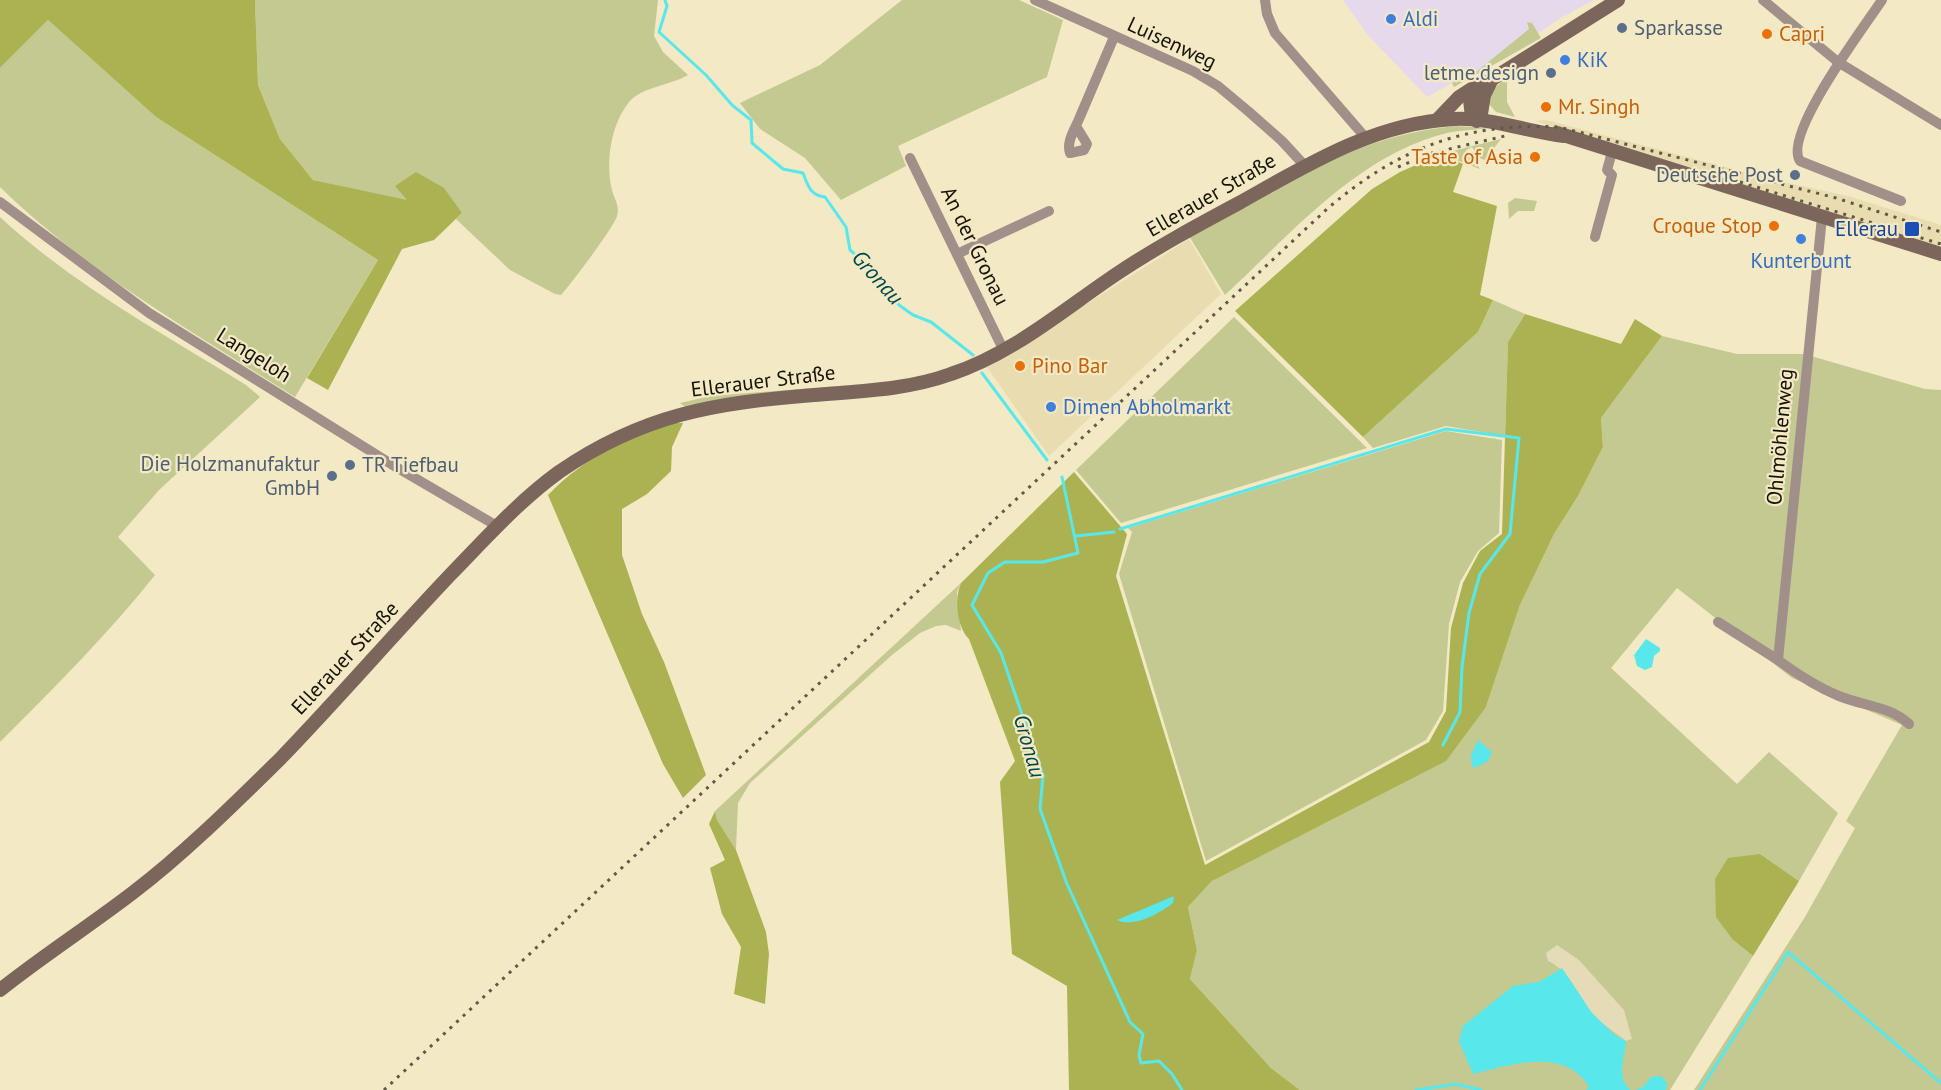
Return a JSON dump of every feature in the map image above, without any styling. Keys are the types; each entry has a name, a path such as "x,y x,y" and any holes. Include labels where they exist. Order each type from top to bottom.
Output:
{"main road":[{"path":"1437,120 1465,92 1494,77 1618,0"},
{"path":"1474,118 1469,105 1473,94 1494,77"},
{"name":"Ellerauer Straße","path":"0,990 138,889 187,845 301,736 497,526 554,476 590,452 672,415 751,400 897,388 946,376 1004,351 1066,311 1121,271 1305,166 1365,137 1437,120 1474,118 1564,136 1941,254"}],"street":[{"name":"Luisenweg","path":"1035,0 1114,37 1164,56 1218,86 1282,141 1305,166"},
{"path":"1264,0 1275,33 1365,137"},
{"path":"1763,0 1838,62 1941,125"},
{"path":"1882,0 1848,52 1838,62 1799,137 1796,156 1800,161 1901,201"},
{"path":"1076,126 1114,37"},
{"path":"1595,237 1612,175 1607,170 1612,152"},
{"name":"An der Gronau","path":"910,158 1004,351"},
{"name":"Langeloh","path":"0,202 149,313 497,526"},
{"path":"957,254 1049,211"},
{"name":"Ohlmöhlenweg","path":"1778,660 1822,218"},
{"path":"1718,622 1800,676 1839,696 1899,714 1909,724"}],"shaded area":[{"path":"1343,0 1594,0 1559,19 1473,78 1452,83 1427,97 1367,34"},
{"path":"1546,120 1775,180 1848,196 1941,225 1941,248 1534,121"},
{"path":"1189,239 1221,294 1049,456 987,367"}],"green space":[{"path":"0,0 255,0 258,85 280,139 313,180 407,200 395,186 416,172 444,188 462,213 434,240 402,249 328,390 307,378 378,260 156,117 48,20 0,68"},
{"path":"255,0 658,0 654,36 663,52 688,75 641,93 629,102 623,111 611,144 609,168 617,205 617,216 601,243 566,289 561,295 555,294 510,270 456,219 462,213 313,180 280,139 258,85"},
{"path":"902,0 1019,0 1063,20 1047,77 898,146 906,166 841,200 805,158 760,129 740,103 820,65"},
{"path":"48,20 156,117 378,260 295,397 105,274 33,218 0,187 0,68"},
{"path":"1527,22 1532,23 1541,38 1454,87 1452,83 1466,71 1471,76 1529,29"},
{"path":"1503,80 1507,81 1507,102 1515,117 1496,112 1489,104 1491,92"},
{"path":"1456,126 1488,128 1447,133 1414,144 1383,159 1354,178 1300,223 1225,295 1189,236 1285,182 1350,152 1419,131"},
{"path":"1501,139 1485,160 1479,158 1472,147 1466,150 1480,169 1441,154"},
{"path":"1441,154 1463,164 1453,192 1497,206 1480,295 1493,300 1478,332 1363,437 1235,311 1372,189 1400,172"},
{"path":"1515,198 1537,201 1534,211 1518,211 1509,219 1508,203"},
{"path":"0,217 87,286 246,385 260,397 159,490 118,537 155,575 100,640 0,742"},
{"path":"1493,300 1525,314 1508,342 1505,436 1446,426 1373,448 1363,437 1478,332"},
{"path":"1525,314 1621,344 1635,319 1662,336 1601,418 1603,447 1578,496 1554,534 1520,605 1486,707 1446,761 1212,881 1188,907 1197,950 1190,979 1271,1068 1300,1090 1069,1090 1067,986 1012,954 1000,782 1015,761 969,639 959,620 958,597 961,583 1074,472 1127,534 1116,576 1205,865 1429,742 1446,711 1451,628 1463,583 1480,551 1502,534 1508,342"},
{"path":"1234,317 1367,448 1121,523 1076,470"},
{"path":"1662,336 1737,354 1804,354 1925,389 1941,390 1941,1090 1694,1090 1805,917 1855,828 1846,821 1902,725 1792,678 1677,588 1611,668 1737,784 1769,752 1838,813 1799,881 1760,854 1733,940 1753,956 1670,1090 1300,1090 1271,1068 1190,979 1197,950 1188,907 1212,881 1486,707 1520,605 1554,534 1578,496 1603,447 1601,418"},
{"path":"863,384 717,400 685,407 680,403 711,396"},
{"path":"669,423 683,423 672,447 671,471 647,494 622,509 622,555 642,614 664,662 706,775 683,798 663,764 548,495 576,470 604,452"},
{"path":"1446,431 1502,440 1499,533 1478,551 1460,582 1449,624 1443,711 1426,740 1206,861 1119,574 1132,532 1128,528"},
{"path":"961,583 957,592 961,631 946,625 936,626 920,633 892,655 750,783 738,803 736,850 717,820 715,811"},
{"path":"715,811 717,820 736,850 766,932 769,954 765,1004 734,994 741,947 722,914 710,868 725,860 709,824"},
{"path":"1760,854 1799,881 1753,956 1733,940 1716,917 1715,879 1728,858"}],"sand":[{"path":"1557,945 1579,960 1624,1010 1632,1039 1626,1041 1601,1022 1587,1007 1569,978 1548,961 1546,953"}],"water":[{"path":"1646,639 1660,648 1660,651 1654,656 1652,667 1645,670 1637,666 1634,655"},
{"path":"1478,740 1492,752 1488,761 1475,768 1472,766 1471,755"},
{"path":"1174,896 1173,903 1139,921 1117,920"},
{"path":"1562,968 1592,1013 1615,1035 1626,1041 1622,1074 1623,1080 1631,1090 1586,1090 1589,1087 1579,1074 1566,1066 1552,1062 1520,1063 1473,1074 1459,1041 1463,1026 1513,986 1539,982"},
{"path":"1661,1076 1667,1083 1666,1090 1635,1090 1643,1087 1651,1077"}],"waterway":[{"name":"Gronau","path":"665,0 667,6 659,32 706,75 732,105 751,120 752,143 783,169 803,173 813,192 825,197 846,227 850,250 866,264 899,305 913,315 931,322 973,355"},
{"name":"Gronau","path":"982,373 1047,460"},
{"path":"1120,529 1446,429 1519,438 1510,534 1480,574 1469,613 1462,667 1460,712 1443,745"},
{"name":"Gronau","path":"1062,477 1078,553 1043,562 1005,562 988,573 972,605 1001,653 1043,776 1040,809 1067,884 1130,1022 1143,1034 1139,1055 1141,1063 1159,1061 1172,1074 1182,1090"},
{"path":"1076,536 1114,532"},
{"path":"1700,1090 1788,952 1941,1083"},
{"path":"1416,1090 1456,1084 1481,1090"}],"railway":[{"path":"384,1090 1327,209 1353,188 1406,155 1463,135 1493,129 1559,127 1836,198 1941,232"},
{"path":"1398,167 1432,153 1505,136"},
{"path":"1740,182 1941,244"}],"place":[{"name":"Aldi","path":"1391,19"},
{"name":"Sparkasse","path":"1622,28"},
{"name":"Capri","path":"1767,34"},
{"name":"KiK","path":"1565,60"},
{"name":"letme.design","path":"1551,73"},
{"name":"Mr. Singh","path":"1546,107"},
{"name":"Taste of Asia","path":"1535,157"},
{"name":"Deutsche Post","path":"1795,175"},
{"name":"Croque Stop","path":"1774,226"},
{"name":"Ellerau","path":"1912,229"},
{"name":"Kunterbunt","path":"1801,239"},
{"name":"Pino Bar","path":"1020,366"},
{"name":"Dimen Abholmarkt","path":"1051,407"},
{"name":"TR Tiefbau","path":"350,465"},
{"name":"Die Holzmanufaktur GmbH","path":"332,476"}]}
